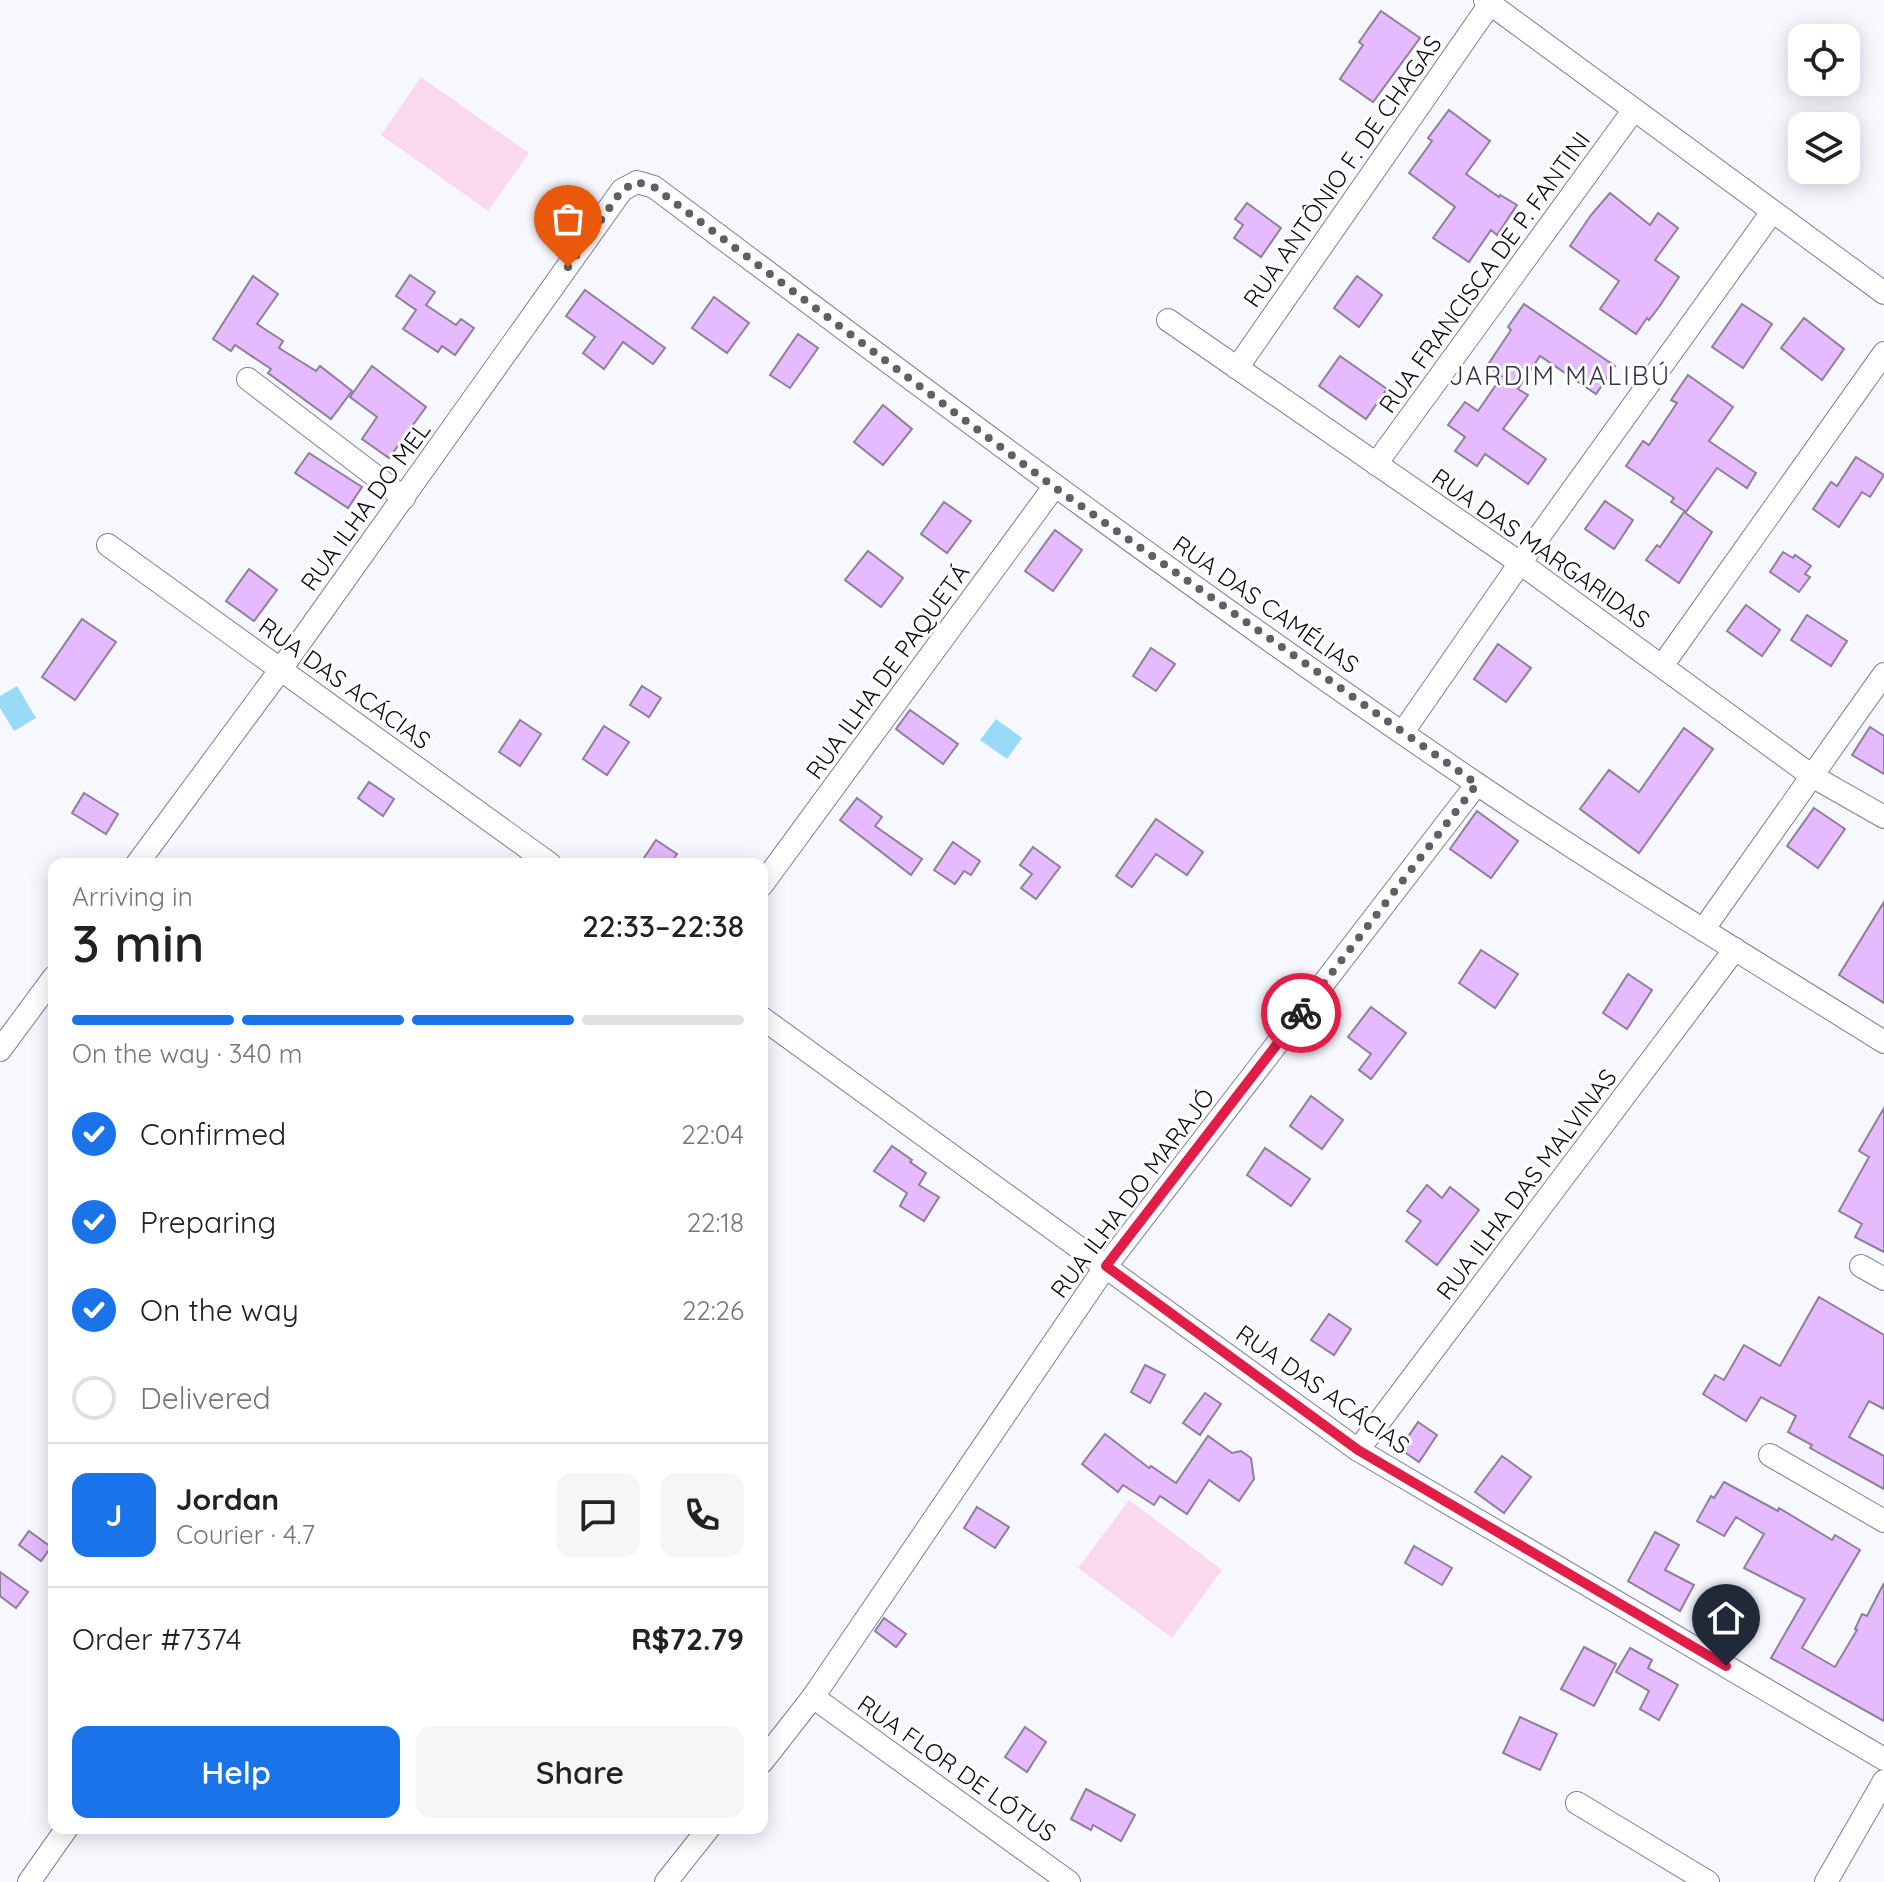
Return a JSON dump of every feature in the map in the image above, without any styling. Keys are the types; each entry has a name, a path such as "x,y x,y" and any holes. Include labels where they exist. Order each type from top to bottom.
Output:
{"street":[{"path":"1488,2 1884,293"},
{"name":"RUA ANTÔNIO F. DE CHAGAS","path":"1237,368 1488,2"},
{"name":"RUA FRANCISCA DE P. FANTINI","path":"1376,464 1633,111"},
{"name":"RUA DAS CAMÉLIAS","path":"637,182 654,187 1054,487 1477,784 1884,1042"},
{"name":"RUA ILHA DO MEL","path":"141,858 281,669 622,190 637,182"},
{"path":"1403,732 1772,212"},
{"name":"RUA DAS MARGARIDAS","path":"1168,320 1520,563 1812,776 1884,817"},
{"path":"1662,666 1884,353"},
{"path":"248,379 404,498"},
{"name":"RUA ILHA DE PAQUETÁ","path":"768,877 1054,487"},
{"name":"RUA DAS ACÁCIAS","path":"108,545 542,858"},
{"path":"1703,930 1884,674"},
{"name":"RUA ILHA DO MARAJÓ","path":"768,1754 813,1697 1106,1266 1477,784"},
{"name":"RUA ILHA DAS MALVINAS","path":"1358,1450 1735,949"},
{"path":"0,1050 48,985"},
{"name":"RUA DAS ACÁCIAS","path":"768,1022 1358,1450 1884,1759"},
{"path":"1861,1266 1884,1279"},
{"path":"1770,1455 1884,1521"},
{"name":"RUA FLOR DE LÓTUS","path":"813,1697 1069,1882"},
{"path":"1826,1882 1884,1781"},
{"path":"1577,1803 1708,1882"},
{"path":"29,1882 63,1834"},
{"path":"666,1882 704,1834"}],"shaded area":[{"path":"421,77 529,153 488,211 381,135"},
{"path":"1129,1500 1222,1570 1172,1638 1078,1568"}],"water":[{"path":"17,686 36,718 14,731 0,708 0,696"},
{"path":"996,719 1022,738 1007,759 980,740"}],"building":[{"path":"1381,11 1420,38 1373,102 1340,79 1363,45 1359,42"},
{"path":"1449,110 1490,141 1466,174 1499,197 1517,205 1497,235 1491,230 1469,262 1433,238 1455,207 1409,173 1432,141 1428,138"},
{"path":"1610,193 1650,225 1658,213 1678,228 1655,260 1679,277 1636,334 1600,309 1619,281 1570,246"},
{"path":"1247,203 1281,228 1261,257 1234,238 1243,225 1235,219"},
{"path":"410,275 435,292 426,305 456,325 461,319 474,328 455,355 442,346 438,352 403,329 416,310 396,296"},
{"path":"253,276 278,294 257,324 283,341 279,348 316,371 320,366 352,391 331,419 268,373 271,369 235,345 231,351 213,339"},
{"path":"1357,276 1382,295 1359,327 1334,308"},
{"path":"585,290 665,348 653,364 623,342 604,369 583,353 595,337 566,316"},
{"path":"714,297 749,323 727,353 692,328"},
{"path":"1524,304 1615,366 1596,394 1540,356 1518,389 1528,395 1503,429 1546,459 1528,484 1485,454 1477,466 1455,451 1465,437 1448,425 1465,402 1478,411 1502,376 1487,366"},
{"path":"1742,304 1772,324 1743,368 1712,347"},
{"path":"1804,318 1844,349 1822,380 1781,348"},
{"path":"798,334 818,348 790,388 770,375"},
{"path":"1340,356 1387,389 1366,419 1319,386"},
{"path":"372,366 426,407 389,458 362,439 377,417 350,397"},
{"path":"1688,375 1733,407 1709,441 1756,473 1747,488 1717,468 1686,512 1671,502 1674,498 1626,466 1643,441 1649,445 1677,403 1671,400"},
{"path":"883,405 912,429 883,465 854,442"},
{"path":"309,453 362,487 348,508 295,473"},
{"path":"1856,457 1884,475 1870,497 1862,492 1839,527 1813,509 1831,482 1837,486"},
{"path":"1605,501 1633,520 1614,549 1585,529"},
{"path":"944,502 971,521 947,553 921,534"},
{"path":"1684,512 1712,532 1679,583 1646,560 1657,545 1660,547"},
{"path":"1055,530 1082,550 1053,591 1025,571"},
{"path":"868,551 903,578 881,607 845,580"},
{"path":"1783,552 1793,558 1795,555 1811,566 1805,574 1810,577 1799,592 1770,572"},
{"path":"249,569 277,590 254,621 226,601"},
{"path":"1746,605 1780,630 1762,656 1727,631"},
{"path":"1807,615 1847,641 1831,666 1791,640"},
{"path":"82,619 116,642 75,700 42,677"},
{"path":"1498,644 1531,668 1506,702 1474,679"},
{"path":"1151,648 1175,664 1156,691 1133,676"},
{"path":"642,686 661,698 649,717 630,705"},
{"path":"910,710 958,744 943,764 896,729"},
{"path":"520,720 541,734 520,766 499,752"},
{"path":"604,726 629,742 607,775 583,759"},
{"path":"1870,727 1884,736 1884,774 1852,755"},
{"path":"1684,728 1713,749 1639,853 1580,809 1609,770 1639,792"},
{"path":"369,782 394,799 383,816 358,798"},
{"path":"84,793 118,814 106,834 72,813"},
{"path":"857,798 882,817 875,826 922,859 911,875 840,820"},
{"path":"1814,808 1845,829 1818,868 1787,846"},
{"path":"1477,811 1518,841 1491,878 1450,849"},
{"path":"1156,819 1203,852 1187,875 1156,854 1132,887 1116,876"},
{"path":"656,840 677,854 674,858 644,858"},
{"path":"953,842 980,861 971,875 964,871 955,884 934,870"},
{"path":"1033,847 1060,867 1036,899 1021,888 1032,874 1020,865"},
{"path":"1884,902 1884,1003 1839,975"},
{"path":"1481,950 1518,974 1495,1008 1459,983"},
{"path":"1628,974 1652,990 1627,1029 1603,1013"},
{"path":"1371,1007 1406,1033 1371,1079 1359,1070 1371,1054 1348,1037"},
{"path":"1311,1096 1343,1120 1322,1149 1290,1126"},
{"path":"1884,1108 1884,1252 1855,1237 1862,1224 1839,1211 1869,1157 1859,1151"},
{"path":"892,1146 926,1173 919,1185 939,1197 924,1221 900,1206 907,1193 874,1171"},
{"path":"1265,1148 1310,1179 1291,1206 1247,1175"},
{"path":"1427,1185 1442,1198 1450,1187 1479,1210 1437,1265 1406,1241 1421,1221 1407,1211"},
{"path":"1819,1297 1884,1335 1884,1409 1869,1401 1849,1437 1884,1456 1884,1489 1810,1448 1812,1445 1788,1432 1796,1416 1761,1397 1746,1421 1703,1394 1715,1375 1724,1380 1744,1345 1780,1366"},
{"path":"1329,1314 1351,1329 1334,1355 1311,1340"},
{"path":"1145,1365 1165,1375 1150,1403 1131,1392"},
{"path":"1205,1393 1221,1404 1200,1435 1183,1423"},
{"path":"1418,1422 1437,1435 1419,1462 1400,1449"},
{"path":"1105,1434 1149,1468 1151,1466 1176,1483 1208,1436 1232,1453 1241,1451 1251,1458 1254,1479 1239,1501 1209,1480 1187,1514 1160,1496 1154,1505 1123,1485 1118,1492 1082,1464"},
{"path":"1502,1456 1531,1477 1504,1513 1475,1492"},
{"path":"1724,1482 1778,1511 1779,1508 1832,1540 1835,1535 1860,1550 1802,1648 1835,1667 1857,1630 1862,1614 1867,1616 1884,1583 1884,1721 1771,1658 1805,1599 1744,1568 1764,1534 1736,1517 1724,1536 1697,1521 1711,1496 1714,1498"},
{"path":"977,1507 1009,1527 995,1548 964,1528"},
{"path":"29,1531 48,1545 48,1551 41,1561 19,1545"},
{"path":"1655,1532 1679,1545 1665,1570 1694,1585 1680,1611 1628,1581"},
{"path":"1414,1546 1452,1568 1442,1585 1405,1563"},
{"path":"0,1572 28,1592 16,1608 0,1596"},
{"path":"1732,1599 1752,1610 1735,1640 1715,1629"},
{"path":"884,1618 906,1634 896,1647 875,1631"},
{"path":"1584,1647 1616,1664 1594,1706 1561,1689"},
{"path":"1630,1648 1652,1660 1648,1668 1678,1685 1659,1720 1640,1709 1649,1691 1616,1672"},
{"path":"1520,1717 1557,1734 1540,1770 1503,1753"},
{"path":"1025,1727 1046,1742 1027,1772 1005,1757"},
{"path":"1086,1789 1135,1815 1121,1841 1093,1825 1091,1830 1071,1819"}],"way so far":[{"path":"568,267 622,190 637,182 654,187 1054,487 1477,784 1301,1013"}],"district":[{"name":"JARDIM MALIBÚ","path":"1560,375"}],"route":[{"path":"1301,1013 1106,1266 1358,1450 1726,1666"}]}
